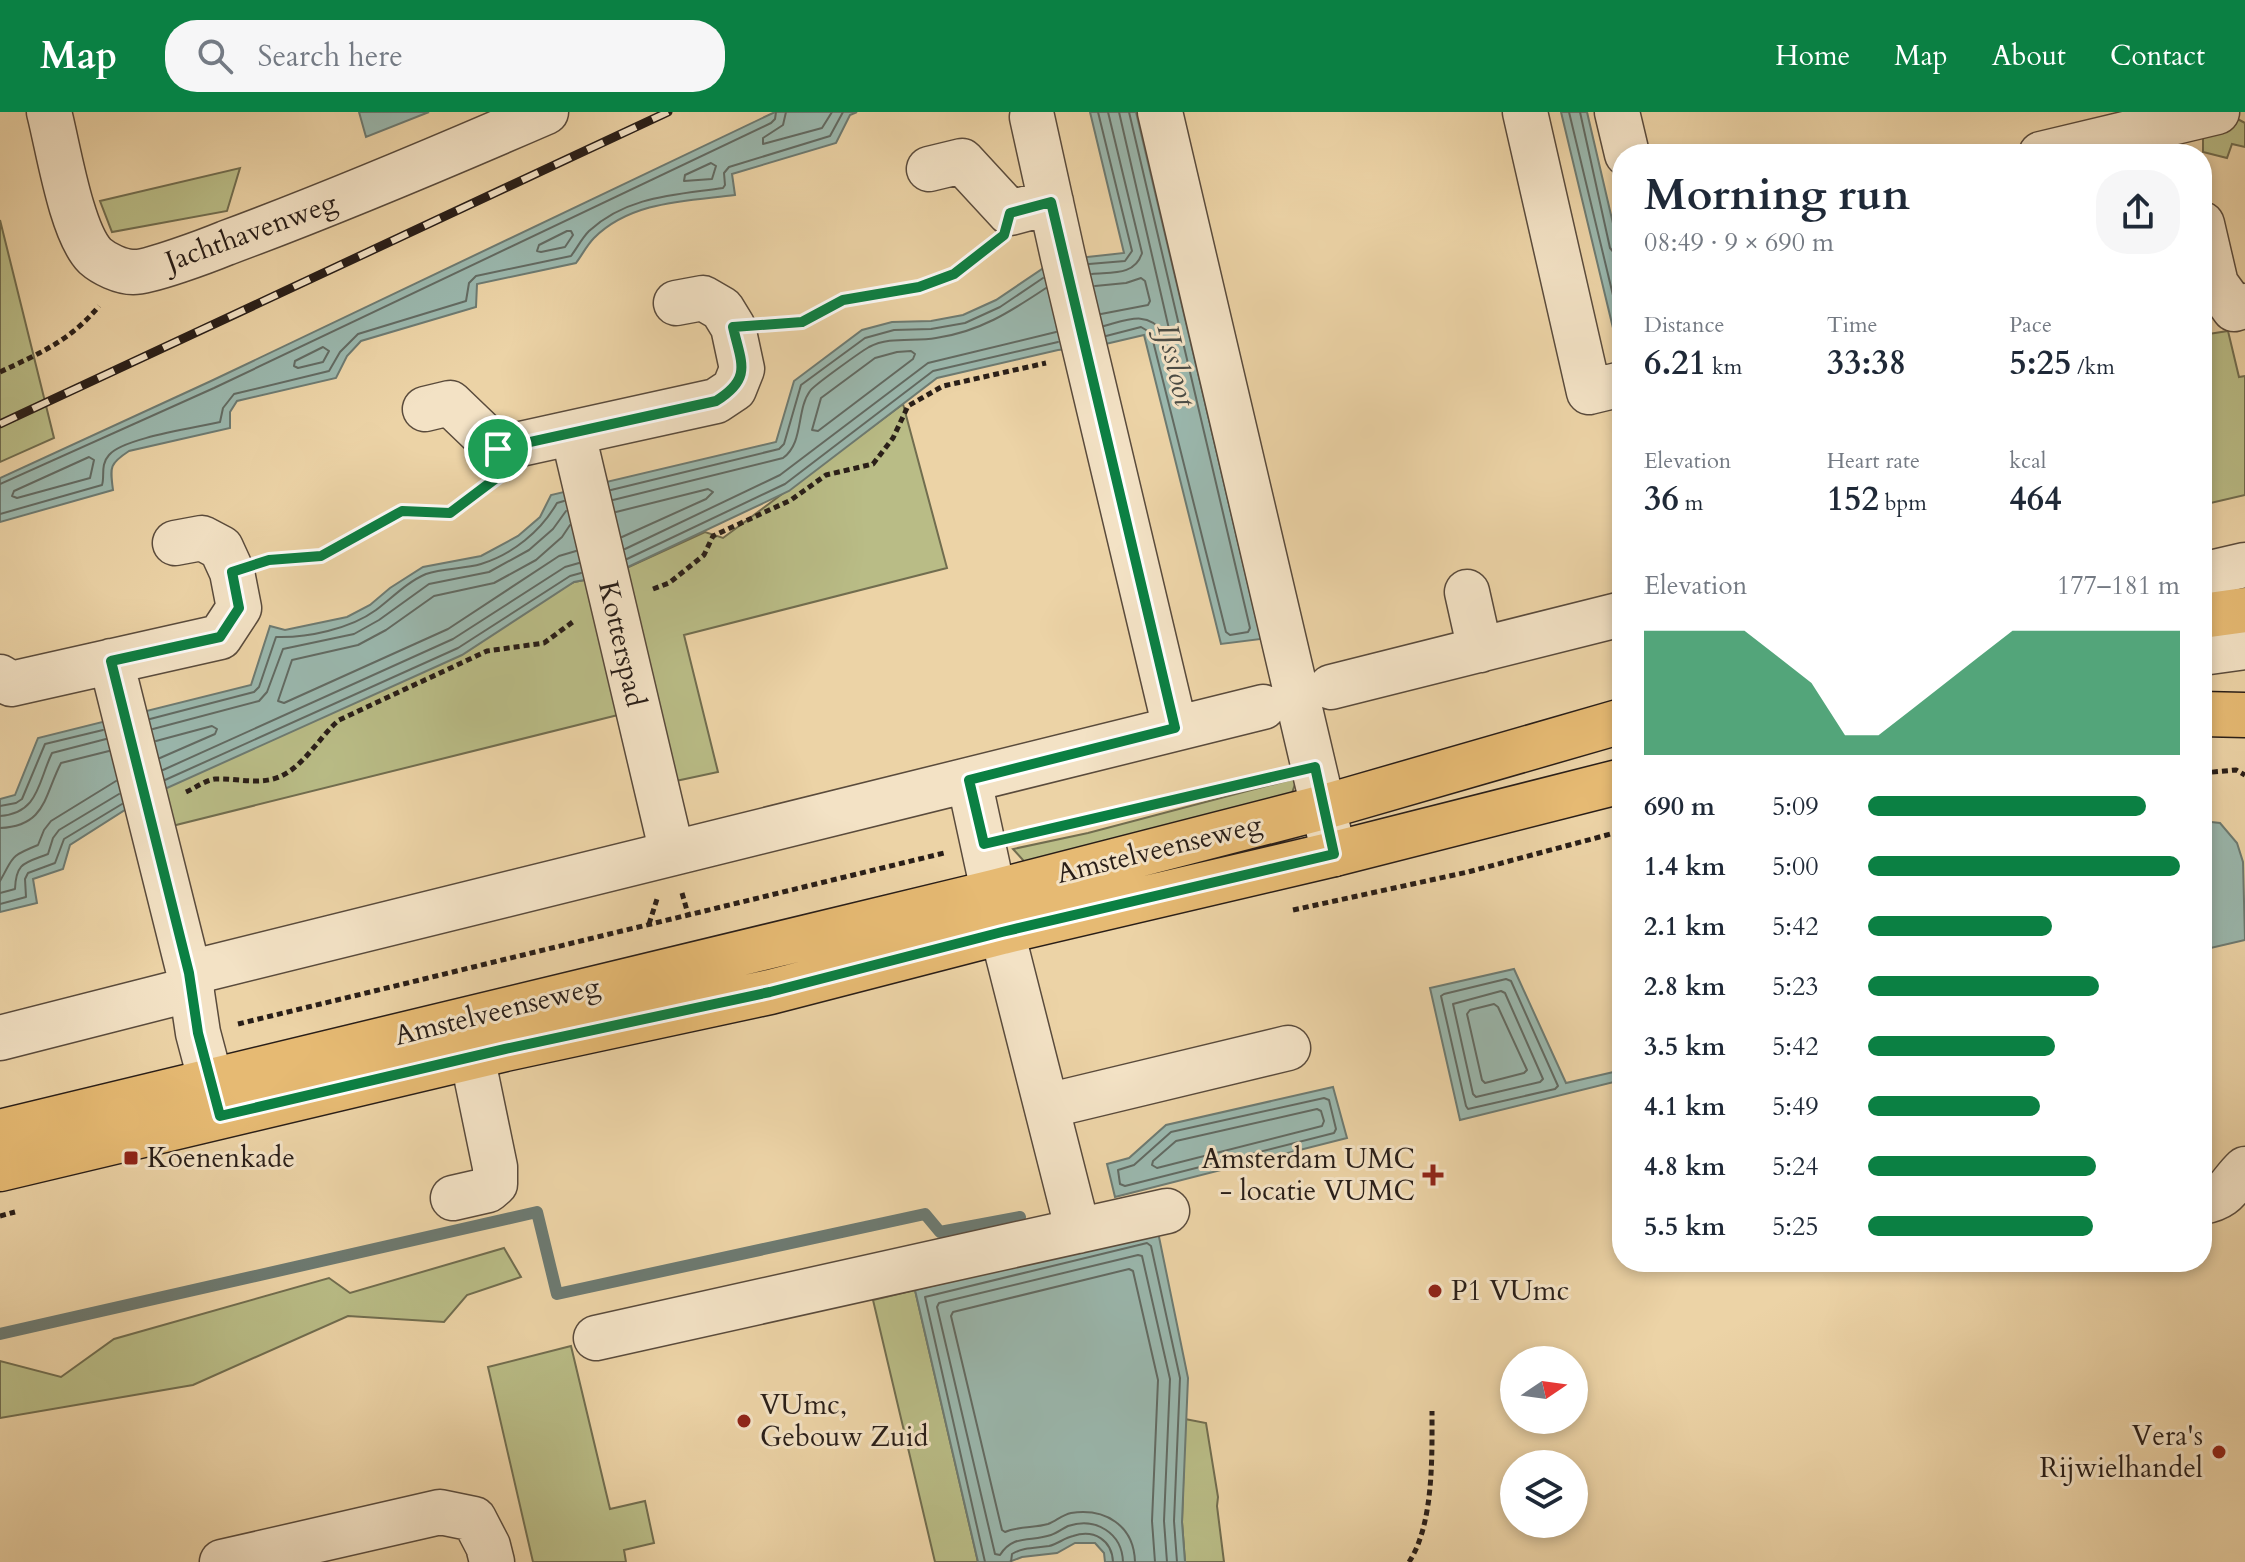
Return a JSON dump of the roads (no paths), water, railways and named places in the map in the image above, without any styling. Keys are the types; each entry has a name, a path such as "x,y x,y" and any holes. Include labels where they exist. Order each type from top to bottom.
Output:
{"main road":[{"path":"2212,615 2245,610"},
{"path":"2212,714 2245,715"},
{"name":"Amstelveenseweg","path":"0,1132 472,1056 770,992 998,912 1319,787 1612,723"},
{"name":"Amstelveenseweg","path":"0,1169 215,1098 998,912 1334,854 1612,784"}],"street":[{"name":"Jachthavenweg","path":"49,112 85,242 95,256 110,266 134,273 300,216 546,112"},
{"path":"1160,112 1334,854"},
{"path":"1525,112 1589,392 1612,386"},
{"path":"1617,112 1625,144"},
{"path":"1030,207 1032,117"},
{"path":"2102,144 2193,129"},
{"path":"929,169 962,161 1030,207 1063,257 1175,728"},
{"path":"2212,267 2216,284 2234,309 2245,306"},
{"path":"425,409 450,403 498,449 716,401 734,389 742,369 733,327 722,309 703,298 676,303"},
{"name":"Kotterspad","path":"573,434 672,853"},
{"path":"0,677 11,684 220,637 239,608 232,572 221,548 202,538 175,543"},
{"path":"2212,573 2245,565"},
{"path":"1467,592 1480,650"},
{"path":"1331,687 1612,617"},
{"path":"2212,652 2245,647"},
{"path":"111,661 191,981 198,1033 215,1098"},
{"path":"0,1038 191,981 672,853 1263,707"},
{"path":"969,780 998,912 1078,1231"},
{"path":"1047,1106 1288,1048"},
{"path":"453,1198 488,1190 495,1184 495,1167 472,1056"},
{"path":"2212,1199 2228,1191 2245,1169"},
{"path":"596,1338 1167,1211"},
{"path":"222,1562 440,1512 474,1519 488,1546 492,1562"}],"water":[{"path":"359,112 429,112 366,137"},
{"path":"775,112 857,112 850,115 836,143 732,174 735,195 679,201 625,217 594,238 576,263 477,284 476,307 361,341 347,356 336,378 237,401 230,412 230,428 129,451 112,467 113,490 0,522 0,478"},
{"name":"IJssloot","path":"1090,112 1136,112 1261,639 1221,644 1144,335 1097,346 1058,350 937,378 789,491 611,575 574,582 462,655 167,788 158,789 70,845 63,869 33,879 37,903 0,912 0,799 15,795 38,738 251,685 270,626 285,630 347,617 370,605 423,567 481,556 518,536 540,517 551,495 776,442 794,381 862,330 892,322 931,321 963,315 996,300 1048,265 1124,253"},
{"path":"1561,112 1587,112 1612,219 1612,324"},
{"path":"2212,822 2220,823 2237,843 2243,862 2245,940 2212,948"},
{"path":"1514,969 1566,1083 1612,1072 1612,1082 1460,1120 1430,988"},
{"path":"1333,1087 1347,1138 1115,1197 1107,1164 1129,1158 1166,1125"},
{"path":"1158,1232 1188,1378 1182,1522 1185,1562 1105,1562 1104,1553 1095,1543 1075,1543 1057,1553 1022,1557 1009,1562 978,1562 915,1290"}],"waterway":[{"path":"0,1334 537,1212 557,1294 925,1214 940,1232 1020,1217"}],"railway":[{"path":"0,424 668,112"}],"place":[{"name":"Koenenkade","path":"131,1158"},
{"name":"Amsterdam UMC - locatie VUMC","path":"1433,1175"},
{"name":"P1 VUmc","path":"1435,1291"},
{"name":"VUmc, Gebouw Zuid","path":"744,1421"},
{"name":"Vera's Rijwielhandel","path":"2219,1452"}]}
